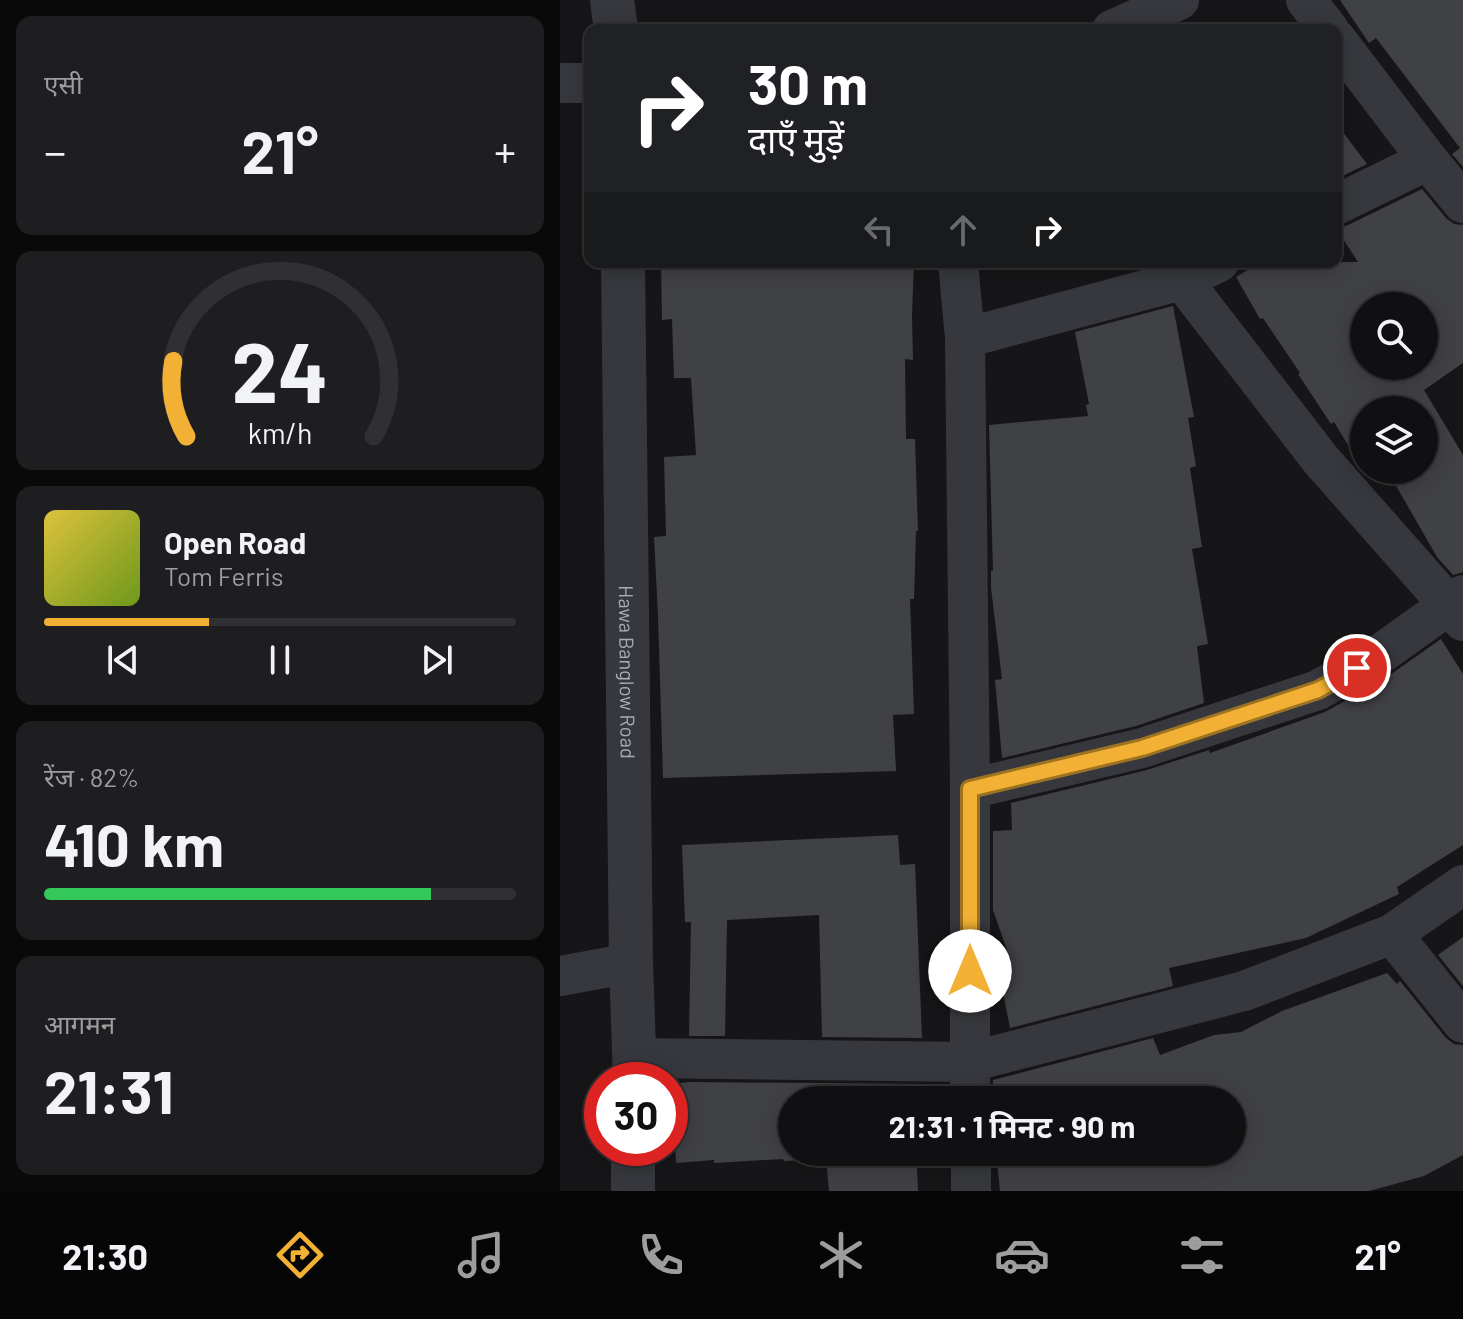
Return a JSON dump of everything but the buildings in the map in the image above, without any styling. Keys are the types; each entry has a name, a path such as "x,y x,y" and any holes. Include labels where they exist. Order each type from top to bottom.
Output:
{"street":[{"path":"612,0 615,24"},
{"path":"1125,24 1179,0"},
{"path":"1306,0 1324,24"},
{"path":"1342,47 1463,203"},
{"path":"560,83 584,83"},
{"path":"1342,202 1428,160"},
{"name":"Hawa Banglow Road","path":"623,268 635,1062"},
{"path":"959,268 965,338 970,1081"},
{"path":"965,338 1182,280 1207,268"},
{"path":"970,789 1142,748 1318,690 1459,607 1321,460 1182,280"},
{"path":"688,1071 970,1081 1244,991 1392,934 1463,885"},
{"path":"1392,934 1463,1023"},
{"path":"560,976 631,963"},
{"path":"633,1166 633,1191"},
{"path":"971,1166 971,1191"}],"route":[{"path":"970,971 970,789 1142,748 1318,690 1357,668"}]}
